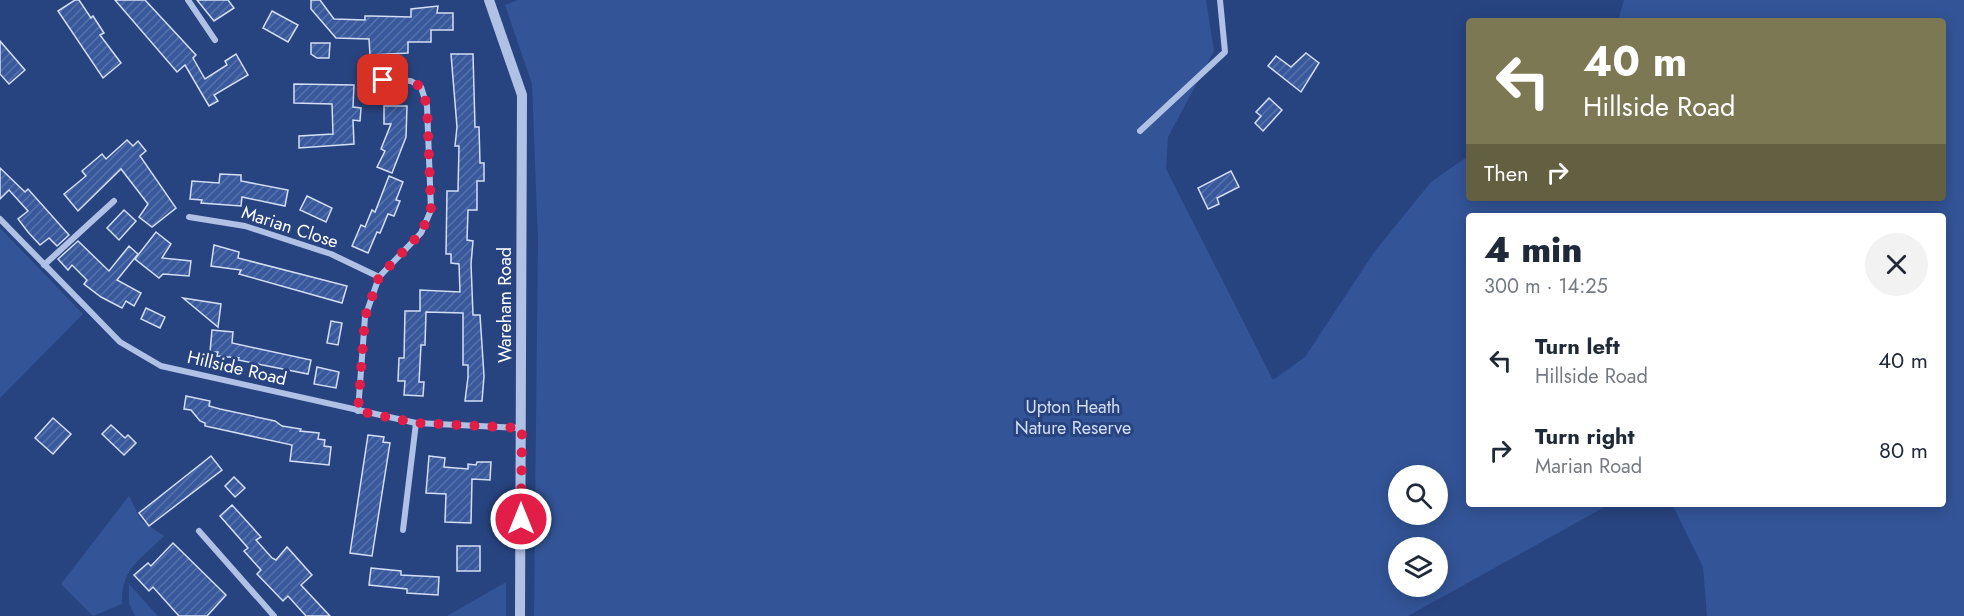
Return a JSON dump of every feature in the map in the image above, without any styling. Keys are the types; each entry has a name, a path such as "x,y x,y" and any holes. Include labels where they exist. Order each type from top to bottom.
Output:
{"street":[{"path":"188,0 215,40"},
{"name":"Wareham Road","path":"489,0 522,95 520,616"},
{"path":"1140,131 1225,52 1220,0"},
{"path":"358,411 365,317 379,277 421,233 431,210 427,106 421,87 411,81 383,80"},
{"path":"44,264 114,201"},
{"name":"Marian Close","path":"189,217 245,226 331,254 379,277"},
{"name":"Hillside Road","path":"0,219 120,342 161,366 416,423 522,428"},
{"path":"403,530 416,423"},
{"path":"199,531 274,616"}],"green space":[{"name":"Upton Heath Nature Reserve","path":"518,0 1206,0 1214,51 1168,137 1166,169 1273,380 1305,357 1375,251 1431,182 1466,157 1466,201 1946,201 1946,18 1619,18 1624,0 1964,0 1964,616 1707,616 1703,567 1673,507 1946,507 1946,213 1466,213 1466,507 1605,507 1448,594 1448,537 1388,537 1388,597 1442,597 1408,616 534,616 538,240 532,84 505,5"},
{"path":"0,228 83,314 0,398"},
{"path":"129,496 141,520 164,536 140,558 129,573 125,581 122,604 93,616 61,584"},
{"path":"506,582 506,616 447,616"},
{"path":"129,584 158,616 135,616 129,603"}],"building":[{"path":"75,0 79,0 91,18 93,16 104,33 100,35 121,63 103,78 58,11"},
{"path":"115,0 145,0 196,55 193,58 205,79 227,65 225,61 236,54 248,75 214,95 218,101 209,106 185,65 177,72"},
{"path":"197,0 228,0 234,8 214,21"},
{"path":"311,0 320,0 334,19 365,20 365,16 411,17 411,9 438,6 437,13 453,13 453,30 431,30 431,42 408,42 408,53 370,55 369,39 336,38 311,9"},
{"path":"272,11 298,25 288,42 263,28"},
{"path":"0,41 25,70 9,84 0,74"},
{"path":"311,43 330,43 329,58 317,58 311,54"},
{"path":"1306,53 1319,63 1301,92 1268,66 1276,56 1291,67"},
{"path":"451,54 473,54 475,127 479,127 480,163 484,163 484,181 477,181 477,210 468,210 467,240 473,241 471,264 473,315 480,315 484,376 482,401 465,401 468,365 463,365 463,313 426,312 425,345 421,345 419,382 424,382 423,396 404,395 405,381 398,381 399,358 404,358 405,311 420,311 420,290 460,292 459,264 451,263 451,254 446,254 447,191 458,191 459,146 455,146 457,127"},
{"path":"294,84 354,85 353,107 361,108 360,121 353,120 354,144 299,148 299,136 333,134 332,104 294,103"},
{"path":"1269,98 1282,110 1263,131 1255,123 1261,116 1256,112"},
{"path":"384,106 407,106 406,137 392,173 377,167 385,151 381,149 391,124 384,124"},
{"path":"127,140 133,146 138,141 146,151 140,156 176,208 152,227 139,217 148,204 121,169 78,211 64,194 86,176 82,171 102,154 106,159"},
{"path":"0,168 25,192 28,189 69,235 57,246 49,238 40,245 28,232 18,219 28,211 9,190 0,199"},
{"path":"1231,171 1239,187 1217,198 1219,204 1208,209 1198,188"},
{"path":"220,174 241,175 241,181 288,190 285,206 242,197 241,206 201,203 202,200 190,199 192,181 219,183"},
{"path":"389,176 403,182 396,200 400,201 394,216 388,214 368,253 352,246 361,225 365,227 372,210 375,212"},
{"path":"307,196 332,208 326,222 300,210"},
{"path":"124,210 136,221 119,240 107,228"},
{"path":"156,232 171,244 162,258 191,261 189,276 163,274 159,278 135,259"},
{"path":"78,241 109,271 129,246 138,254 117,280 141,293 134,306 126,301 122,308 101,297 84,284 87,280 72,265 68,270 58,259"},
{"path":"214,245 239,252 238,258 347,286 342,303 239,274 241,270 211,266"},
{"path":"183,298 221,304 218,327"},
{"path":"146,308 165,317 160,328 141,319"},
{"path":"331,321 342,323 338,345 327,343"},
{"path":"212,330 233,332 232,343 311,360 308,374 238,360 239,358 217,356 218,352 210,352"},
{"path":"317,367 339,372 336,388 314,384"},
{"path":"186,396 210,401 209,406 275,421 282,426 301,429 300,431 319,433 318,439 325,440 324,446 331,447 329,465 290,461 292,445 205,426 205,423 200,421 191,410 184,409"},
{"path":"53,418 71,434 53,454 35,438"},
{"path":"111,425 125,438 128,435 136,443 124,455 102,434"},
{"path":"368,435 384,437 383,442 390,443 372,556 350,553"},
{"path":"211,456 222,470 149,526 139,513"},
{"path":"429,456 445,458 444,467 468,469 468,464 491,462 490,480 472,479 471,523 445,522 446,494 426,493"},
{"path":"234,477 245,488 235,497 225,486"},
{"path":"232,505 261,537 256,540 272,558 276,560 287,547 312,575 301,585 330,616 306,616 288,596 283,601 257,574 261,570 244,551 248,548 220,516"},
{"path":"173,543 226,595 207,616 179,616 153,587 149,591 134,575 148,563 151,566"},
{"path":"457,546 480,546 480,571 457,571"},
{"path":"371,568 401,571 401,575 439,577 438,595 407,593 407,589 369,585"}],"route":[{"path":"383,80 411,81 421,87 427,106 431,210 421,233 379,277 365,317 358,411 416,423 522,428 521,519"}]}
